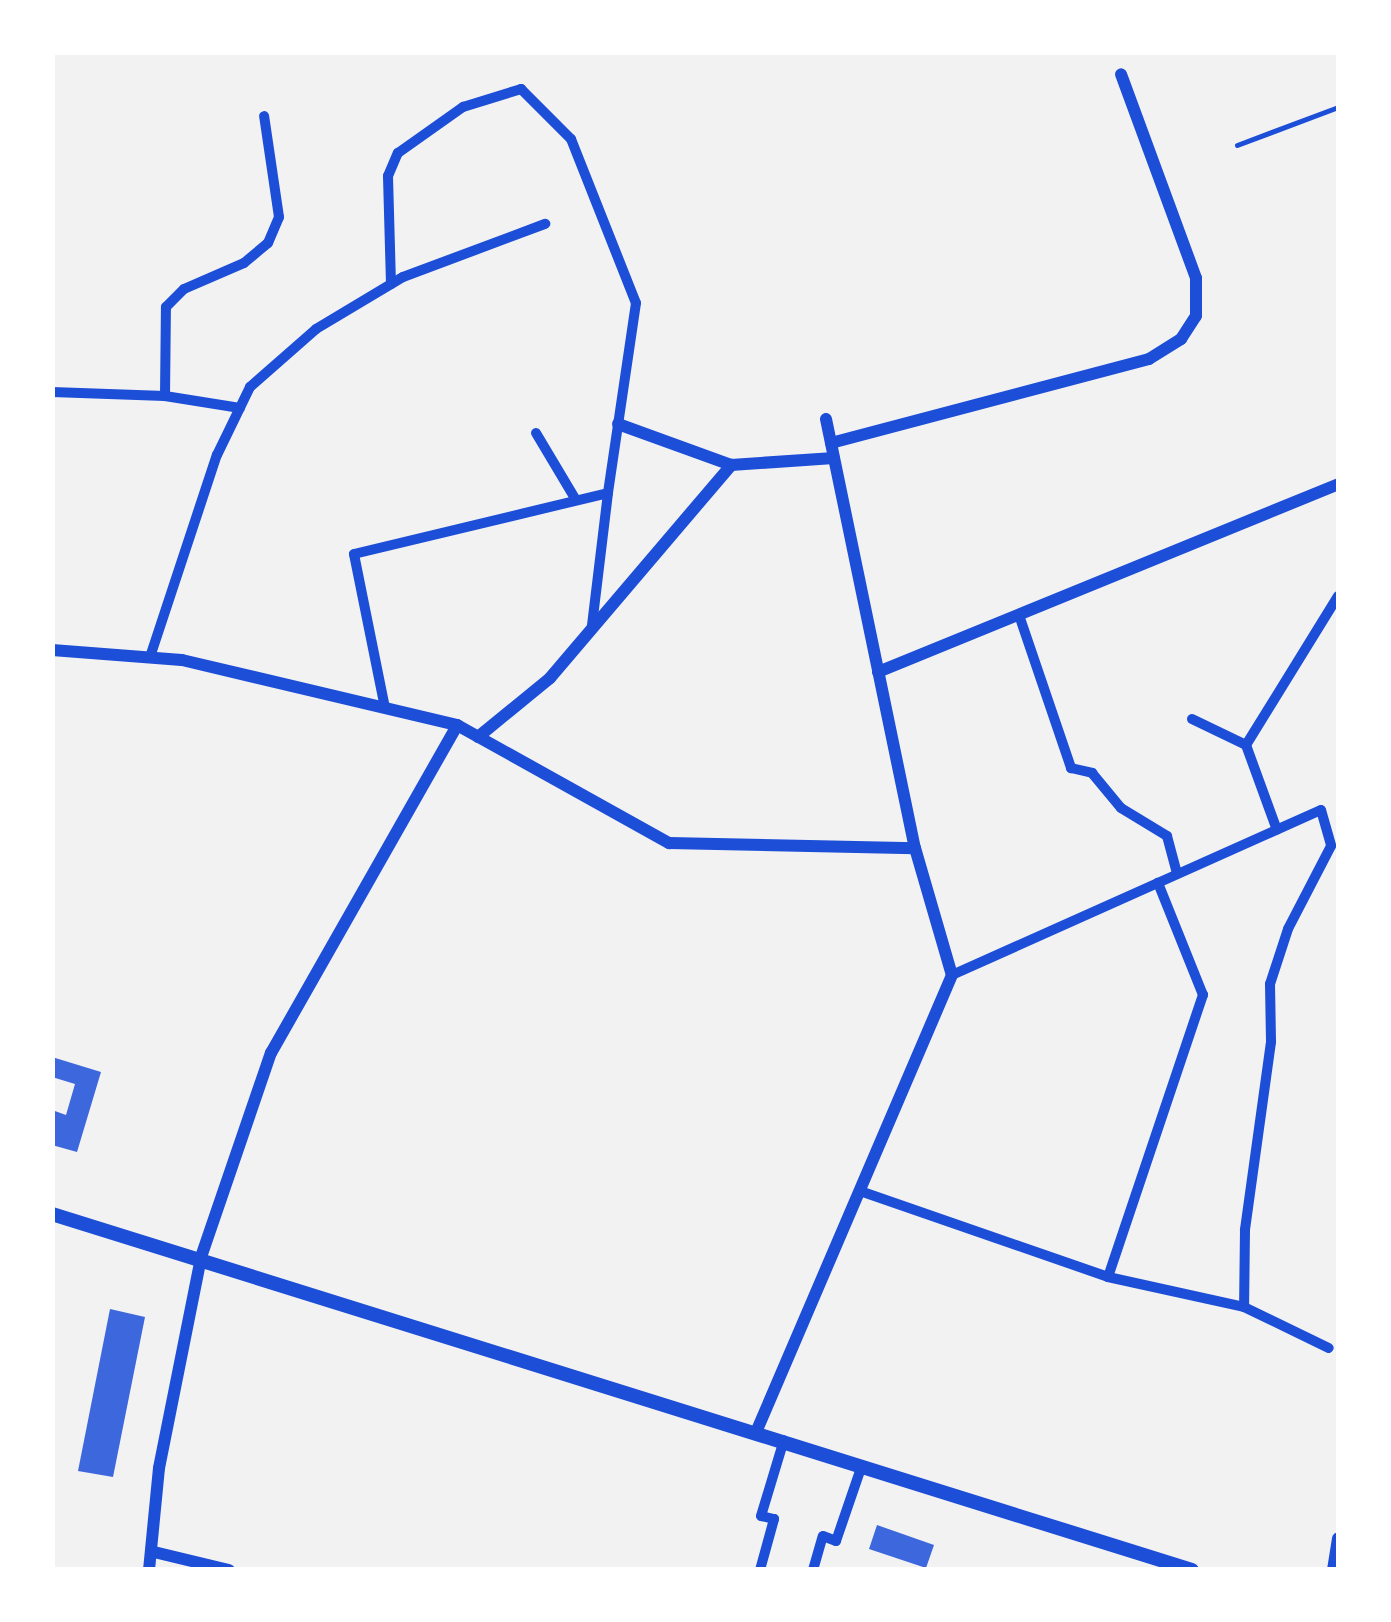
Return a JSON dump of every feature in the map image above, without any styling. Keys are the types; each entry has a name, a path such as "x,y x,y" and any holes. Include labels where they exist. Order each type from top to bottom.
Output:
{"main road":[{"path":"52,1214 862,1462 1192,1570"}],"street":[{"path":"831,443 1149,359 1181,339 1196,316 1196,278 1120,74"},
{"path":"391,284 388,176 398,153 463,107 521,89 571,139 636,303 592,626"},
{"path":"165,396 166,307 184,289 244,263 268,243 279,217 264,116"},
{"path":"150,658 250,386 316,329 391,284 545,224"},
{"path":"52,392 165,396 240,408"},
{"path":"757,1431 952,975 915,848 826,419"},
{"path":"618,424 730,465 834,458"},
{"path":"536,433 576,500"},
{"path":"478,737 550,678 730,465"},
{"path":"878,672 1338,484"},
{"path":"385,708 354,554 608,493"},
{"path":"1246,745 1338,596"},
{"path":"1019,615 1070,768 1092,773 1120,808 1167,836 1177,874"},
{"path":"52,650 150,658 457,725 669,842 915,848"},
{"path":"1192,719 1246,745 1277,830"},
{"path":"149,1570 154,1552 159,1468 201,1258 271,1053 457,725"},
{"path":"952,975 1321,810 1331,846 1288,929 1270,984 1271,1042 1245,1230 1244,1307"},
{"path":"1108,1278 1203,995 1158,883"},
{"path":"860,1191 1108,1278 1244,1307 1329,1348"},
{"path":"760,1570 774,1519 761,1516 784,1440"},
{"path":"813,1570 823,1536 836,1541 862,1462"},
{"path":"1333,1570 1338,1538"},
{"path":"154,1552 227,1569"}],"lane":[{"path":"1237,145 1338,107"}],"building":[{"path":"52,1057 101,1072 77,1152 52,1145 52,1110 66,1115 75,1084 52,1077"},
{"path":"110,1309 145,1317 113,1477 78,1471"},
{"path":"877,1525 934,1545 926,1568 869,1549"}]}
